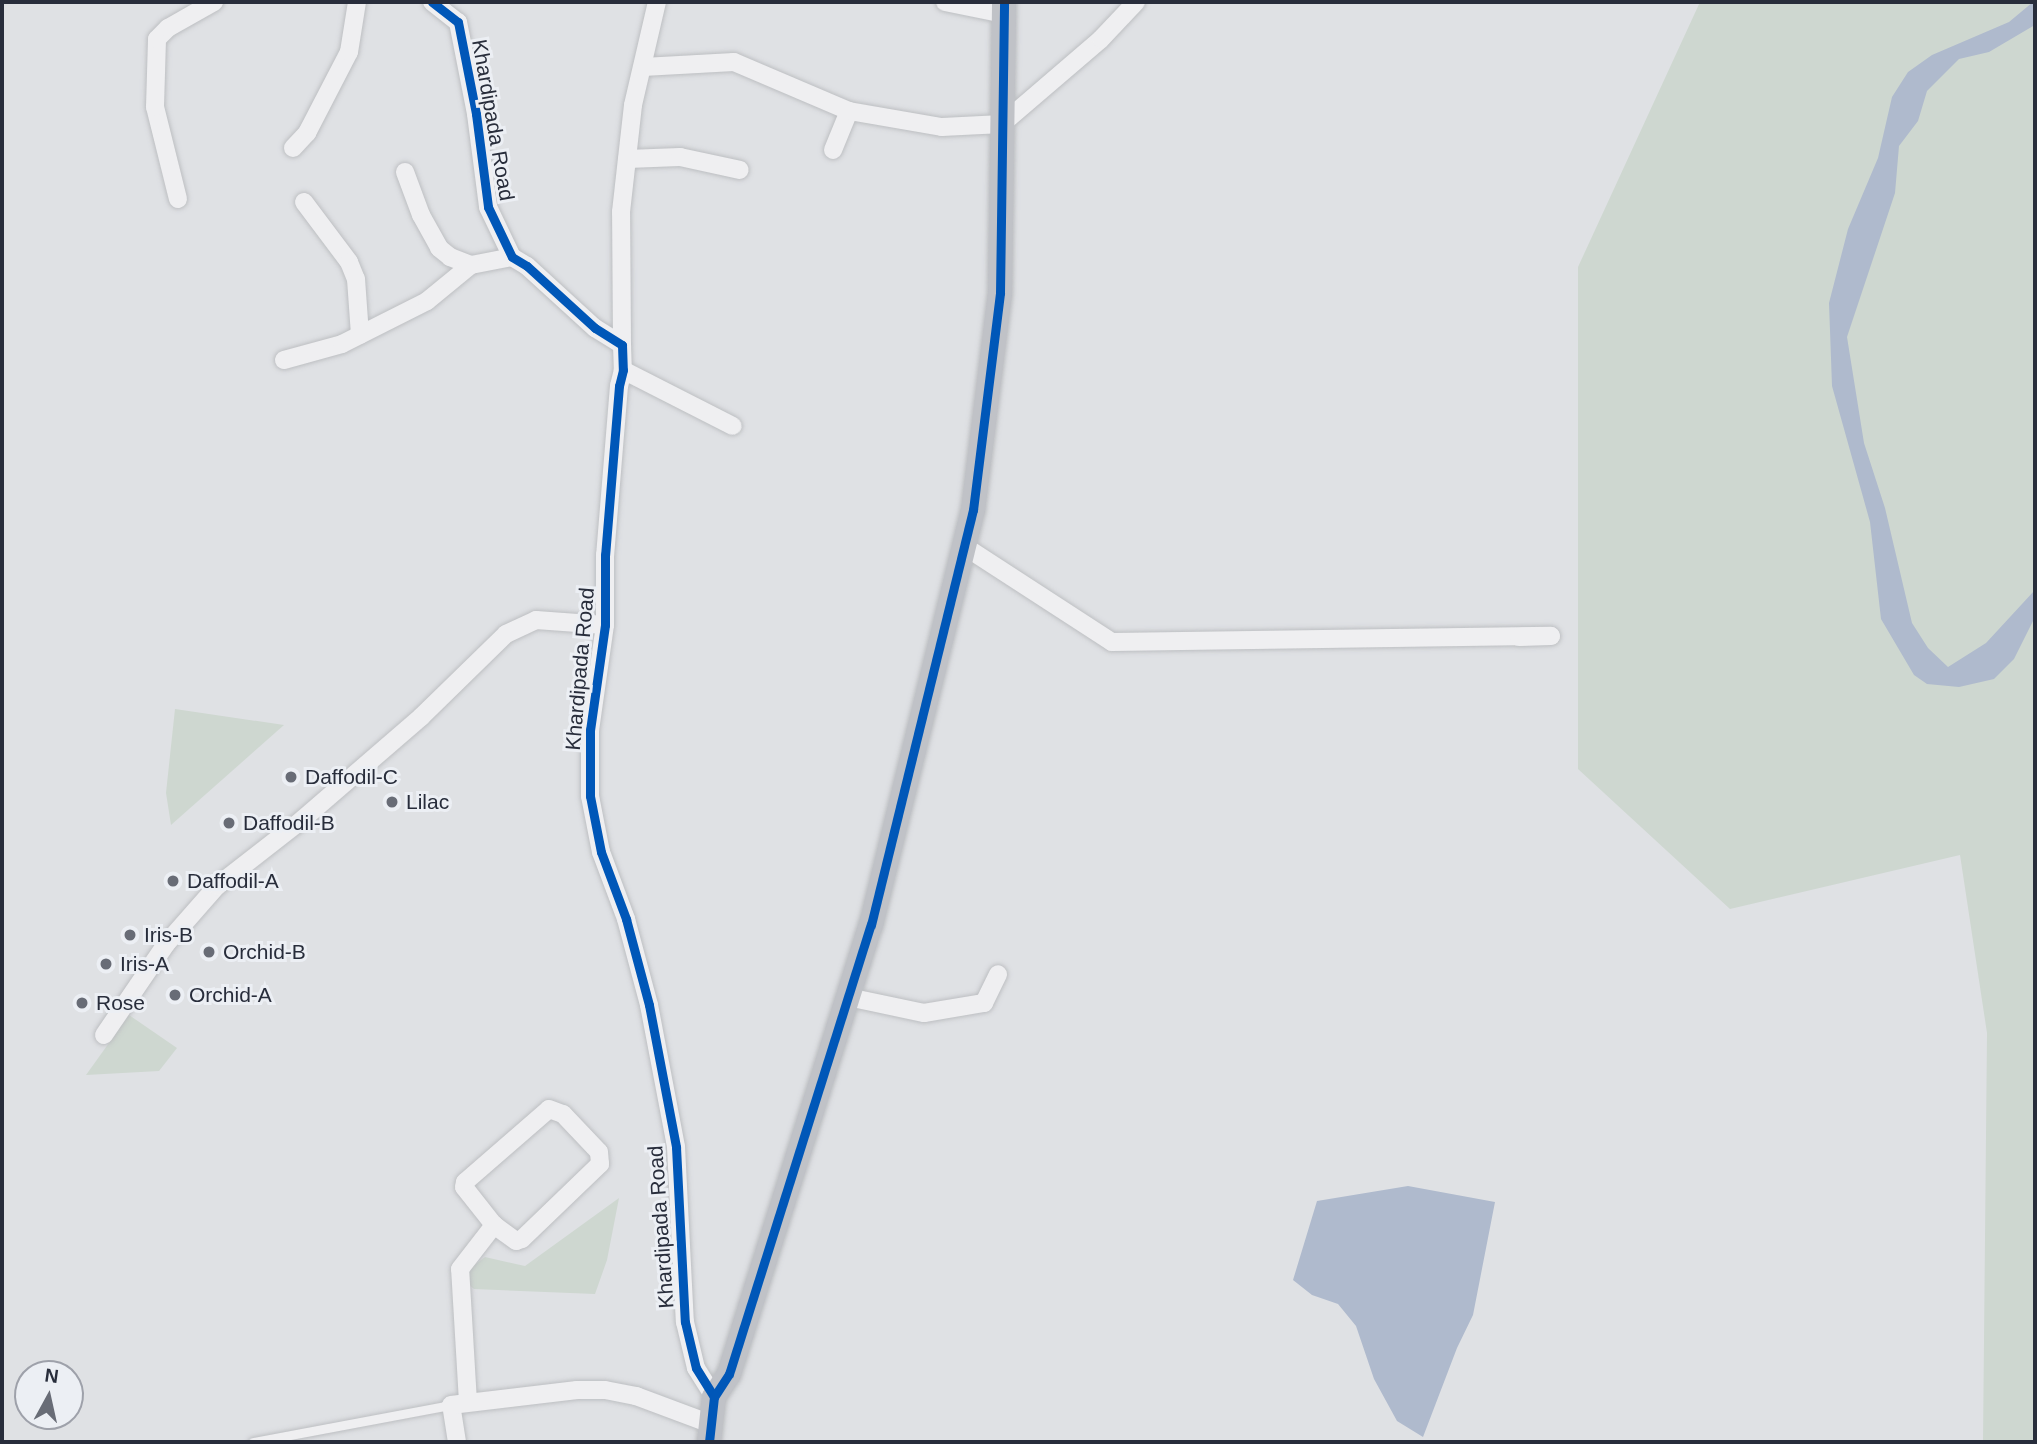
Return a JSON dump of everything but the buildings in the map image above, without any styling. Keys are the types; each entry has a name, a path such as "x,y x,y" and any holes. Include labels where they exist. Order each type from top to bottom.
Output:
{"street":[{"path":"178,199 155,107 157,39 168,28 214,2"},
{"path":"293,148 307,133 349,52 357,2"},
{"name":"Khardipada Road","path":"432,2 458,22 476,114 488,207 512,257 527,266 595,328 622,345 623,370 619,386 606,542 605,625 590,730 590,796 601,852 626,919 649,1005 676,1147 685,1322 696,1368 714,1397"},
{"path":"622,345 621,212 633,106 657,2"},
{"path":"460,1404 577,1390 605,1390 636,1396 710,1433 714,1397 729,1374 871,925 973,510 1000,293 1004,8 945,2"},
{"path":"643,67 734,62 849,111 942,127 1002,124 1092,47 1136,2"},
{"path":"833,150 849,111"},
{"path":"627,159 680,157 740,170"},
{"path":"405,172 421,215 439,247 450,257 471,265"},
{"path":"304,202 349,261 356,279 360,335"},
{"path":"284,360 342,344 427,301 471,265 512,257"},
{"path":"623,370 733,426"},
{"path":"964,546 1112,642 1552,636 1519,637"},
{"path":"104,1035 166,944 217,886 303,819 392,743 506,634 536,620 605,625"},
{"path":"848,997 924,1013 984,1003 998,974"},
{"path":"555,1109 599,1152 600,1164 522,1239 516,1241 494,1225 466,1192 465,1182 544,1111 555,1109"},
{"path":"457,1442 460,1404 460,1269 494,1225"}],"lane":[{"path":"253,1442 460,1404"}],"shaded area":[{"path":"1700,2 2035,2 2035,1442 1983,1442 1987,1033 1960,855 1730,909 1578,769 1578,267"},
{"path":"175,709 284,725 171,825 166,793"},
{"path":"129,1015 177,1048 159,1071 86,1075"},
{"path":"619,1198 607,1260 595,1294 474,1289 459,1277 485,1257 525,1266"}],"water":[{"path":"2033,2 2035,25 1989,52 1959,59 1927,91 1918,121 1899,146 1895,193 1847,337 1864,443 1885,508 1912,623 1928,648 1948,667 1986,643 2035,590 2035,617 2014,659 1994,679 1959,687 1927,684 1914,675 1881,619 1870,522 1832,386 1829,303 1848,229 1878,158 1892,97 1908,72 1932,55 2009,22"},
{"path":"1408,1186 1495,1202 1473,1315 1457,1348 1423,1437 1397,1421 1374,1379 1356,1326 1338,1304 1312,1295 1293,1280 1317,1201"}],"cycle path":[{"path":"432,2 458,22 476,114 488,207 512,257 527,266 595,328 622,345 623,370 619,386 605,555 605,625 590,730 590,796 601,852 626,919 649,1005 676,1147 685,1322 696,1368 714,1397"},
{"path":"709,1442 714,1397 729,1374 871,925 973,510 1000,293 1004,2"}],"place":[{"name":"Daffodil-C","path":"291,777"},
{"name":"Lilac","path":"392,802"},
{"name":"Daffodil-B","path":"229,823"},
{"name":"Daffodil-A","path":"173,881"},
{"name":"Iris-B","path":"130,935"},
{"name":"Orchid-B","path":"209,952"},
{"name":"Iris-A","path":"106,964"},
{"name":"Orchid-A","path":"175,995"},
{"name":"Rose","path":"82,1003"}]}
